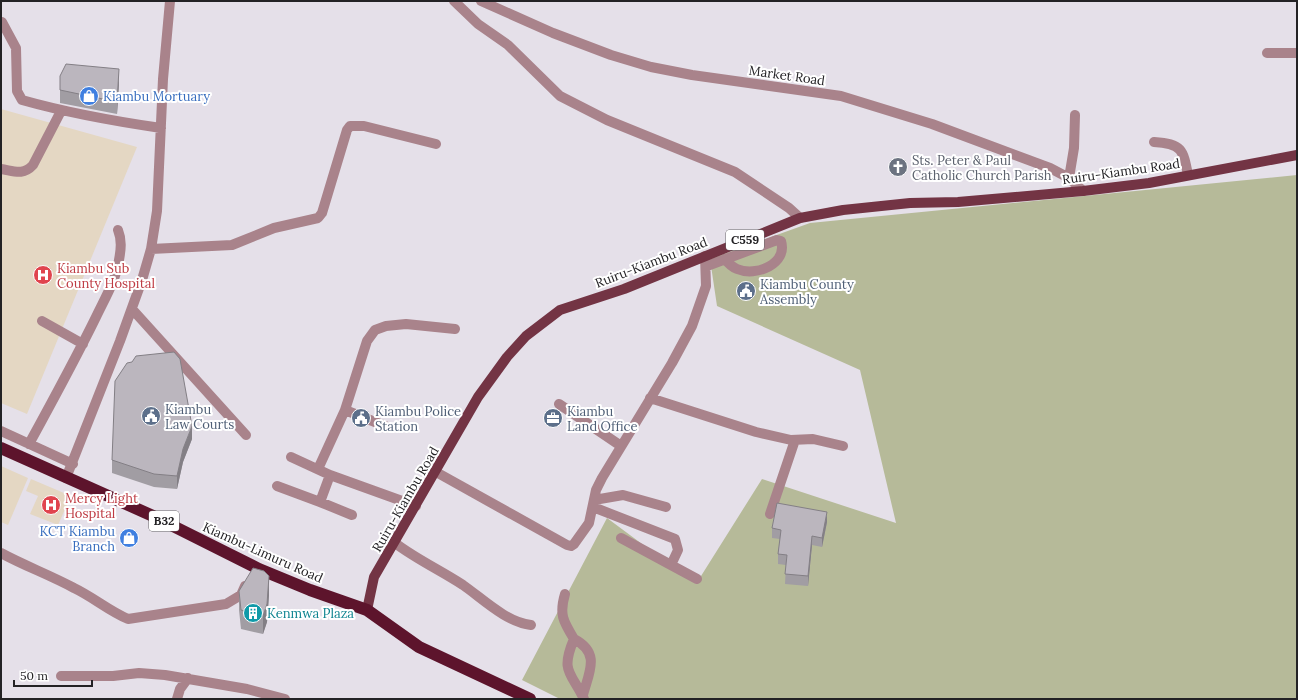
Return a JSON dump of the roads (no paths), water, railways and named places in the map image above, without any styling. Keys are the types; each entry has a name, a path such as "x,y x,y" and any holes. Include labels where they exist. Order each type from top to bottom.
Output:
{"highway":[{"name":"Kiambu-Limuru Road","path":"1,448 153,516 254,575 310,590 367,610 420,647 530,699"}],"main road":[{"name":"Ruiru-Kiambu Road","path":"367,610 374,577 478,397 507,357 526,336 560,310 706,261 800,218 843,210 903,204 958,202 1083,191 1149,183 1297,155"}],"street":[{"path":"66,478 132,309 151,249 157,211 170,1"},
{"path":"454,1 478,24 508,45 560,96 607,120 686,151 734,172 785,205 800,218"},
{"name":"Market Road","path":"481,1 560,36 611,55 651,67 692,75 841,96 932,124 1050,168 1069,178 1083,191"},
{"path":"2,22 16,48 17,91 18,96 22,100 96,119 161,128"},
{"path":"1267,53 1297,53"},
{"path":"1,169 24,173 28,171 33,165 61,111"},
{"path":"1069,178 1073,161 1076,115"},
{"path":"151,249 232,245 274,228 318,218 322,213 347,130 350,126 364,126 436,144"},
{"path":"1154,142 1173,144 1178,147 1183,152 1188,175"},
{"path":"29,444 83,344 112,283 119,261 121,238 118,230"},
{"path":"436,472 567,545 571,546 574,544 589,523 596,490 672,363 700,308 706,286 706,261 725,259 777,240 781,241 783,246 783,253 767,268 748,271 739,270 725,259"},
{"path":"132,309 246,435"},
{"path":"42,321 83,344"},
{"path":"318,468 345,410 367,341 375,330 386,326 406,324 455,329"},
{"path":"650,398 756,432 795,440 813,439 843,446"},
{"path":"559,404 621,446"},
{"path":"345,410 385,426"},
{"path":"1,431 72,464"},
{"path":"770,514 795,440"},
{"path":"291,457 318,468 330,475 416,506"},
{"path":"320,502 330,475"},
{"path":"277,486 352,515"},
{"path":"594,504 623,496 666,507"},
{"path":"594,504 675,539 678,550 671,566"},
{"path":"620,538 697,579"},
{"path":"395,543 411,555 462,585 508,616 524,624 532,625"},
{"path":"1,553 75,588 117,614 128,618 226,604 241,595 254,575"},
{"path":"564,594 561,612 566,626 574,639 588,649 591,657 592,665 583,697"},
{"path":"574,639 567,658 567,669 571,679 583,697"},
{"path":"61,676 113,676 139,673 188,678 247,689 285,699"},
{"path":"177,699 180,689 188,678"}],"place":[{"name":"Kiambu Mortuary","path":"89,96"},
{"name":"Sts. Peter & Paul Catholic Church Parish","path":"898,167"},
{"name":"Kiambu Sub County Hospital","path":"43,275"},
{"name":"Kiambu County Assembly","path":"746,291"},
{"name":"Kiambu Law Courts","path":"151,416"},
{"name":"Kiambu Police Station","path":"361,418"},
{"name":"Kiambu Land Office","path":"553,418"},
{"name":"Mercy Light Hospital","path":"51,505"},
{"name":"KCT Kiambu Branch","path":"129,538"},
{"name":"Kenmwa Plaza","path":"253,613"}]}
